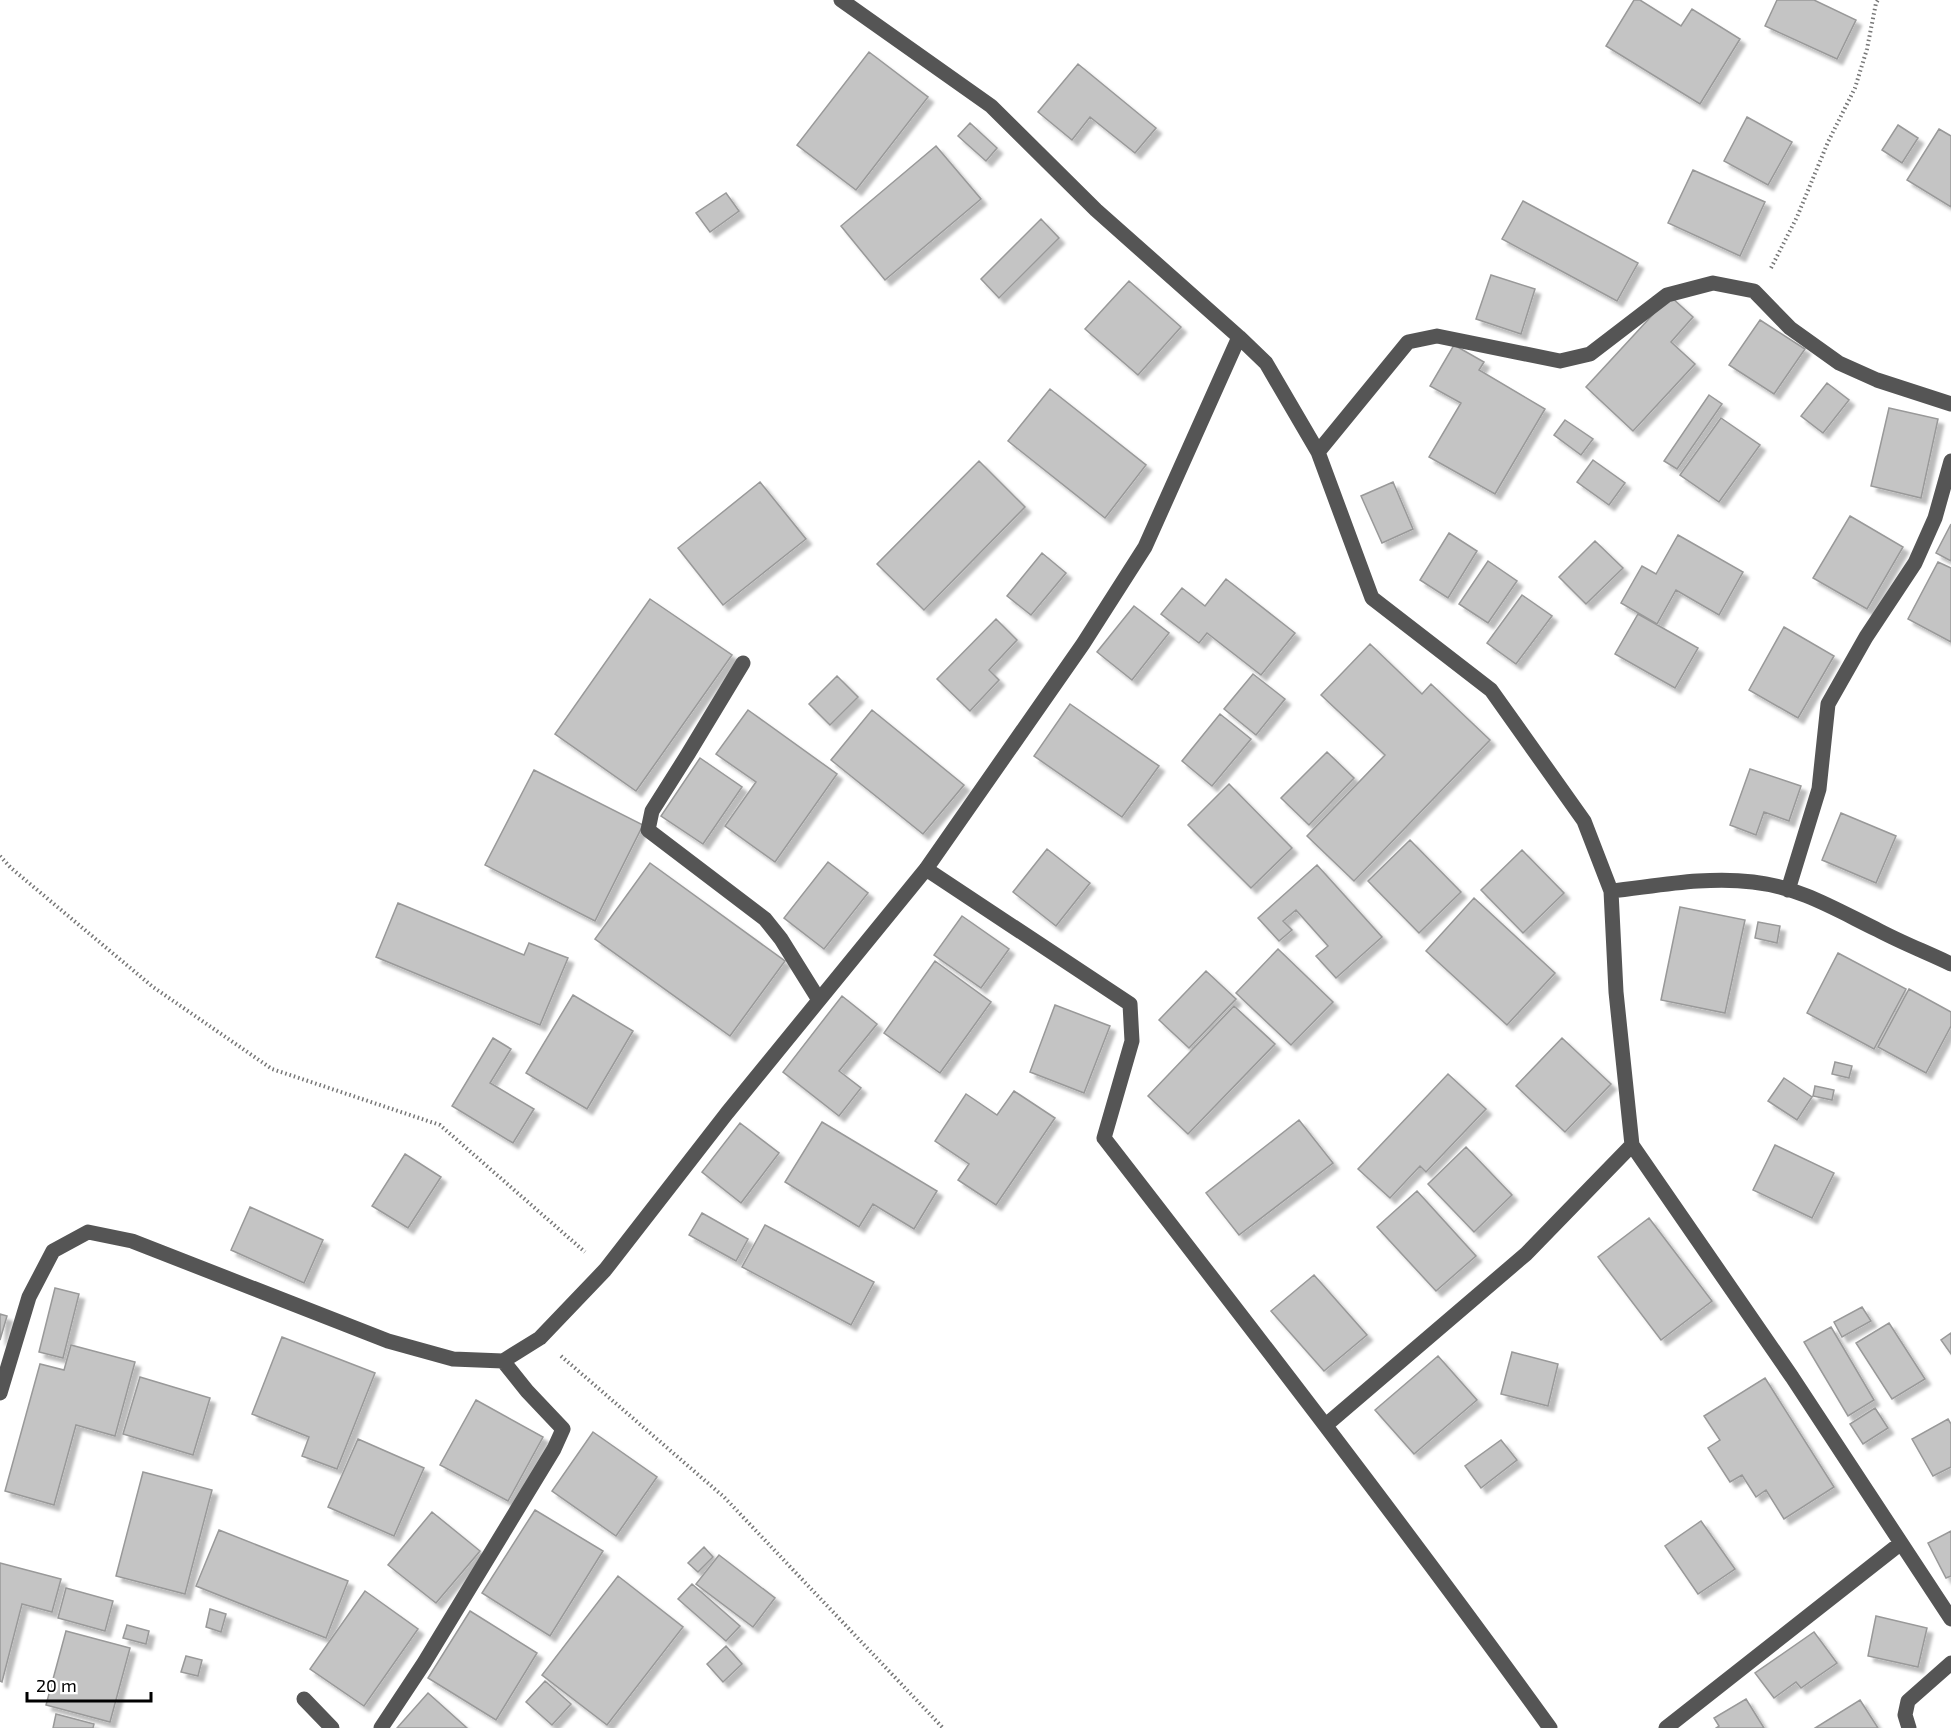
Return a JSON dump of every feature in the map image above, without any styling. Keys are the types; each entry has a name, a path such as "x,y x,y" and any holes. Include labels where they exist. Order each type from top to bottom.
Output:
{"street":[{"path":"841,0 991,106 1096,210 1266,363 1318,452 1372,598 1491,690 1584,821 1611,891 1616,992 1632,1145 1792,1377 1951,1619"},
{"path":"1318,452 1408,342 1437,336 1560,361 1590,354 1667,295 1713,283 1754,291 1790,328 1839,363 1877,380 1951,404"},
{"path":"0,1393 29,1297 53,1251 88,1232 132,1242 388,1341 453,1359 503,1361 540,1338 605,1270 727,1113 926,869 1083,644 1145,547 1239,337"},
{"path":"1788,890 1819,789 1828,704 1866,638 1916,563 1935,518 1951,461"},
{"path":"743,663 652,811 648,830 765,919 782,939 819,1000"},
{"path":"926,869 1130,1004 1132,1041 1104,1138 1326,1425 1459,1601 1550,1728"},
{"path":"1611,891 1703,881 1752,881 1823,901 1878,931 1951,964"},
{"path":"1326,1425 1526,1254 1632,1145"},
{"path":"381,1728 443,1632 554,1449 563,1429 527,1391 503,1361"},
{"path":"1666,1728 1901,1542"},
{"path":"1909,1728 1905,1715 1908,1701 1951,1663"},
{"path":"304,1699 332,1728"}],"path":[{"path":"1754,291 1775,262 1797,218 1828,142 1855,88 1867,49 1875,1"},
{"path":"0,856 11,868 153,987 272,1069 440,1125 605,1270"},
{"path":"540,1338 724,1497 943,1728"}],"building":[{"path":"1634,0 1640,0 1681,26 1692,9 1740,39 1700,104 1606,46"},
{"path":"1777,0 1814,0 1856,20 1837,59 1765,26"},
{"path":"869,52 928,97 856,190 797,145"},
{"path":"1078,64 1156,128 1135,153 1090,117 1072,140 1038,112"},
{"path":"1747,117 1792,142 1768,185 1724,161"},
{"path":"970,123 997,148 986,161 958,136"},
{"path":"1898,125 1918,138 1902,163 1882,150"},
{"path":"1939,129 1951,136 1951,207 1907,180"},
{"path":"936,146 981,199 885,280 841,226"},
{"path":"1693,170 1765,202 1740,256 1668,223"},
{"path":"726,193 739,211 710,232 696,213"},
{"path":"1523,201 1638,263 1617,301 1502,239"},
{"path":"1041,219 1059,238 999,298 981,279"},
{"path":"1491,275 1535,289 1521,334 1476,319"},
{"path":"1129,281 1181,327 1138,375 1085,329"},
{"path":"1670,296 1693,317 1671,342 1695,364 1633,431 1586,387"},
{"path":"1760,320 1805,349 1774,394 1729,365"},
{"path":"1454,345 1484,362 1479,370 1545,409 1495,494 1429,457 1461,403 1430,386"},
{"path":"1827,383 1849,400 1823,433 1801,416"},
{"path":"1050,389 1146,465 1105,518 1008,441"},
{"path":"1709,395 1722,404 1677,469 1664,461"},
{"path":"1889,408 1938,419 1921,498 1871,486"},
{"path":"1721,418 1760,445 1719,502 1680,475"},
{"path":"1565,420 1593,439 1581,455 1554,435"},
{"path":"1593,460 1625,483 1609,505 1577,482"},
{"path":"979,461 1025,507 924,610 877,564"},
{"path":"760,482 806,539 723,605 678,548"},
{"path":"1393,482 1413,529 1382,543 1361,496"},
{"path":"1850,516 1903,547 1867,609 1813,578"},
{"path":"1951,524 1951,561 1936,553"},
{"path":"1449,533 1477,551 1448,598 1420,580"},
{"path":"1678,535 1743,572 1719,615 1676,590 1657,624 1621,603 1642,566 1656,574"},
{"path":"1595,541 1623,568 1586,604 1559,577"},
{"path":"1042,553 1066,573 1031,615 1007,596"},
{"path":"1488,561 1517,581 1488,623 1459,604"},
{"path":"1938,562 1951,568 1951,642 1908,619"},
{"path":"1226,579 1295,633 1261,675 1207,633 1199,643 1161,614 1182,588 1205,606"},
{"path":"1522,595 1552,616 1516,664 1487,643"},
{"path":"650,599 732,655 636,791 555,734"},
{"path":"1134,606 1169,633 1132,680 1097,652"},
{"path":"1638,614 1698,648 1675,688 1615,654"},
{"path":"996,619 1017,640 989,670 999,680 970,711 937,679"},
{"path":"1784,627 1834,656 1798,718 1749,690"},
{"path":"1370,644 1422,694 1431,684 1490,740 1354,881 1307,836 1385,755 1321,695"},
{"path":"1253,674 1285,699 1256,735 1224,709"},
{"path":"837,676 858,697 830,725 809,704"},
{"path":"1070,704 1159,766 1122,817 1034,756"},
{"path":"748,710 837,774 775,862 725,826 756,782 716,754"},
{"path":"872,710 964,785 923,834 831,760"},
{"path":"1220,714 1251,739 1212,786 1182,761"},
{"path":"1327,752 1354,778 1309,825 1281,798"},
{"path":"700,758 742,787 703,844 661,816"},
{"path":"1750,769 1801,786 1789,821 1764,812 1756,835 1730,825"},
{"path":"534,770 643,825 595,921 485,865"},
{"path":"1229,784 1292,848 1251,888 1188,825"},
{"path":"1841,813 1896,836 1876,883 1822,860"},
{"path":"1410,840 1461,892 1419,933 1368,881"},
{"path":"1047,849 1090,883 1056,926 1013,892"},
{"path":"1522,850 1564,893 1523,933 1481,890"},
{"path":"828,862 868,893 824,949 784,918"},
{"path":"650,863 785,961 730,1036 595,939"},
{"path":"1317,865 1382,937 1336,978 1316,956 1328,946 1296,910 1283,921 1292,930 1279,941 1258,918"},
{"path":"1474,898 1555,973 1507,1025 1426,951"},
{"path":"398,903 524,955 529,943 568,958 540,1025 376,957"},
{"path":"1680,907 1745,920 1725,1013 1661,1000"},
{"path":"962,916 1009,949 981,988 934,955"},
{"path":"1758,922 1780,926 1777,943 1755,938"},
{"path":"1278,949 1333,1002 1291,1045 1236,993"},
{"path":"1838,953 1906,989 1874,1049 1807,1013"},
{"path":"935,961 991,1002 940,1073 884,1033"},
{"path":"1206,971 1236,999 1189,1048 1159,1020"},
{"path":"1909,989 1951,1012 1951,1026 1926,1073 1878,1047"},
{"path":"573,995 633,1031 587,1109 526,1073"},
{"path":"842,996 877,1024 839,1071 861,1088 839,1116 783,1072"},
{"path":"1055,1005 1110,1026 1084,1093 1030,1072"},
{"path":"1234,1006 1275,1044 1188,1134 1148,1096"},
{"path":"493,1038 511,1049 490,1083 534,1109 513,1143 452,1106"},
{"path":"1562,1038 1611,1084 1565,1132 1516,1086"},
{"path":"1835,1062 1852,1066 1849,1078 1832,1074"},
{"path":"1448,1074 1486,1109 1426,1172 1420,1166 1390,1198 1358,1169"},
{"path":"1784,1078 1812,1097 1797,1120 1768,1101"},
{"path":"1815,1086 1834,1090 1832,1100 1813,1096"},
{"path":"1014,1091 1055,1118 996,1205 958,1180 969,1164 935,1141 966,1094 997,1115"},
{"path":"1299,1120 1333,1163 1239,1235 1206,1193"},
{"path":"822,1122 937,1191 914,1229 873,1204 859,1227 785,1182"},
{"path":"740,1123 779,1153 741,1203 702,1172"},
{"path":"1775,1145 1834,1173 1812,1218 1753,1190"},
{"path":"1466,1147 1512,1195 1474,1232 1428,1184"},
{"path":"405,1154 441,1177 408,1228 372,1206"},
{"path":"1417,1191 1476,1256 1436,1291 1377,1227"},
{"path":"250,1207 323,1240 304,1283 231,1250"},
{"path":"702,1213 748,1239 736,1261 689,1235"},
{"path":"1649,1218 1712,1301 1661,1340 1598,1257"},
{"path":"765,1225 874,1282 851,1325 742,1267"},
{"path":"1314,1275 1367,1335 1324,1371 1271,1311"},
{"path":"55,1288 79,1294 63,1358 39,1352"},
{"path":"1862,1307 1871,1321 1842,1337 1834,1322"},
{"path":"0,1314 7,1316 0,1340"},
{"path":"1889,1323 1925,1379 1892,1399 1856,1343"},
{"path":"1831,1327 1874,1400 1848,1416 1804,1342"},
{"path":"1951,1333 1951,1354 1941,1340"},
{"path":"282,1337 375,1373 337,1469 302,1456 309,1437 252,1414"},
{"path":"71,1345 135,1362 115,1436 76,1425 54,1505 5,1491 40,1364 64,1370"},
{"path":"1512,1352 1558,1364 1548,1406 1501,1394"},
{"path":"1438,1356 1477,1400 1414,1454 1375,1410"},
{"path":"140,1377 210,1398 193,1455 123,1434"},
{"path":"1765,1378 1834,1487 1784,1519 1766,1490 1756,1497 1742,1475 1730,1482 1708,1448 1720,1440 1704,1416"},
{"path":"476,1400 543,1437 508,1501 440,1465"},
{"path":"1875,1408 1888,1428 1863,1444 1850,1424"},
{"path":"1948,1419 1951,1424 1951,1467 1933,1476 1912,1439"},
{"path":"593,1432 657,1477 616,1536 552,1491"},
{"path":"358,1439 424,1468 394,1536 328,1507"},
{"path":"1501,1440 1517,1460 1481,1488 1465,1466"},
{"path":"143,1472 212,1490 185,1594 116,1576"},
{"path":"535,1510 603,1551 550,1636 482,1593"},
{"path":"432,1512 480,1551 436,1603 388,1565"},
{"path":"1701,1521 1735,1569 1698,1594 1665,1546"},
{"path":"219,1530 348,1581 326,1638 196,1586"},
{"path":"1951,1531 1951,1576 1946,1578 1928,1543"},
{"path":"704,1547 713,1557 698,1572 688,1563"},
{"path":"719,1555 775,1598 753,1627 696,1584"},
{"path":"0,1563 61,1579 52,1612 22,1604 2,1682 0,1681"},
{"path":"618,1576 683,1627 607,1725 542,1675"},
{"path":"692,1584 740,1626 726,1641 678,1599"},
{"path":"66,1588 113,1601 105,1631 58,1618"},
{"path":"365,1591 418,1629 364,1706 310,1669"},
{"path":"210,1609 226,1614 221,1632 206,1627"},
{"path":"470,1611 537,1653 496,1720 428,1678"},
{"path":"1876,1616 1927,1628 1918,1667 1868,1656"},
{"path":"127,1625 149,1631 146,1644 123,1638"},
{"path":"66,1631 130,1648 110,1722 46,1705"},
{"path":"1814,1632 1837,1663 1801,1688 1796,1682 1774,1698 1755,1673"},
{"path":"726,1646 742,1664 723,1682 707,1664"},
{"path":"186,1656 202,1660 198,1676 181,1672"},
{"path":"545,1681 571,1704 552,1725 526,1702"},
{"path":"428,1693 467,1728 397,1728"},
{"path":"1746,1699 1764,1728 1716,1728 1719,1726 1714,1718"},
{"path":"1860,1700 1878,1728 1815,1728"},
{"path":"56,1714 94,1724 93,1728 53,1728"}]}
